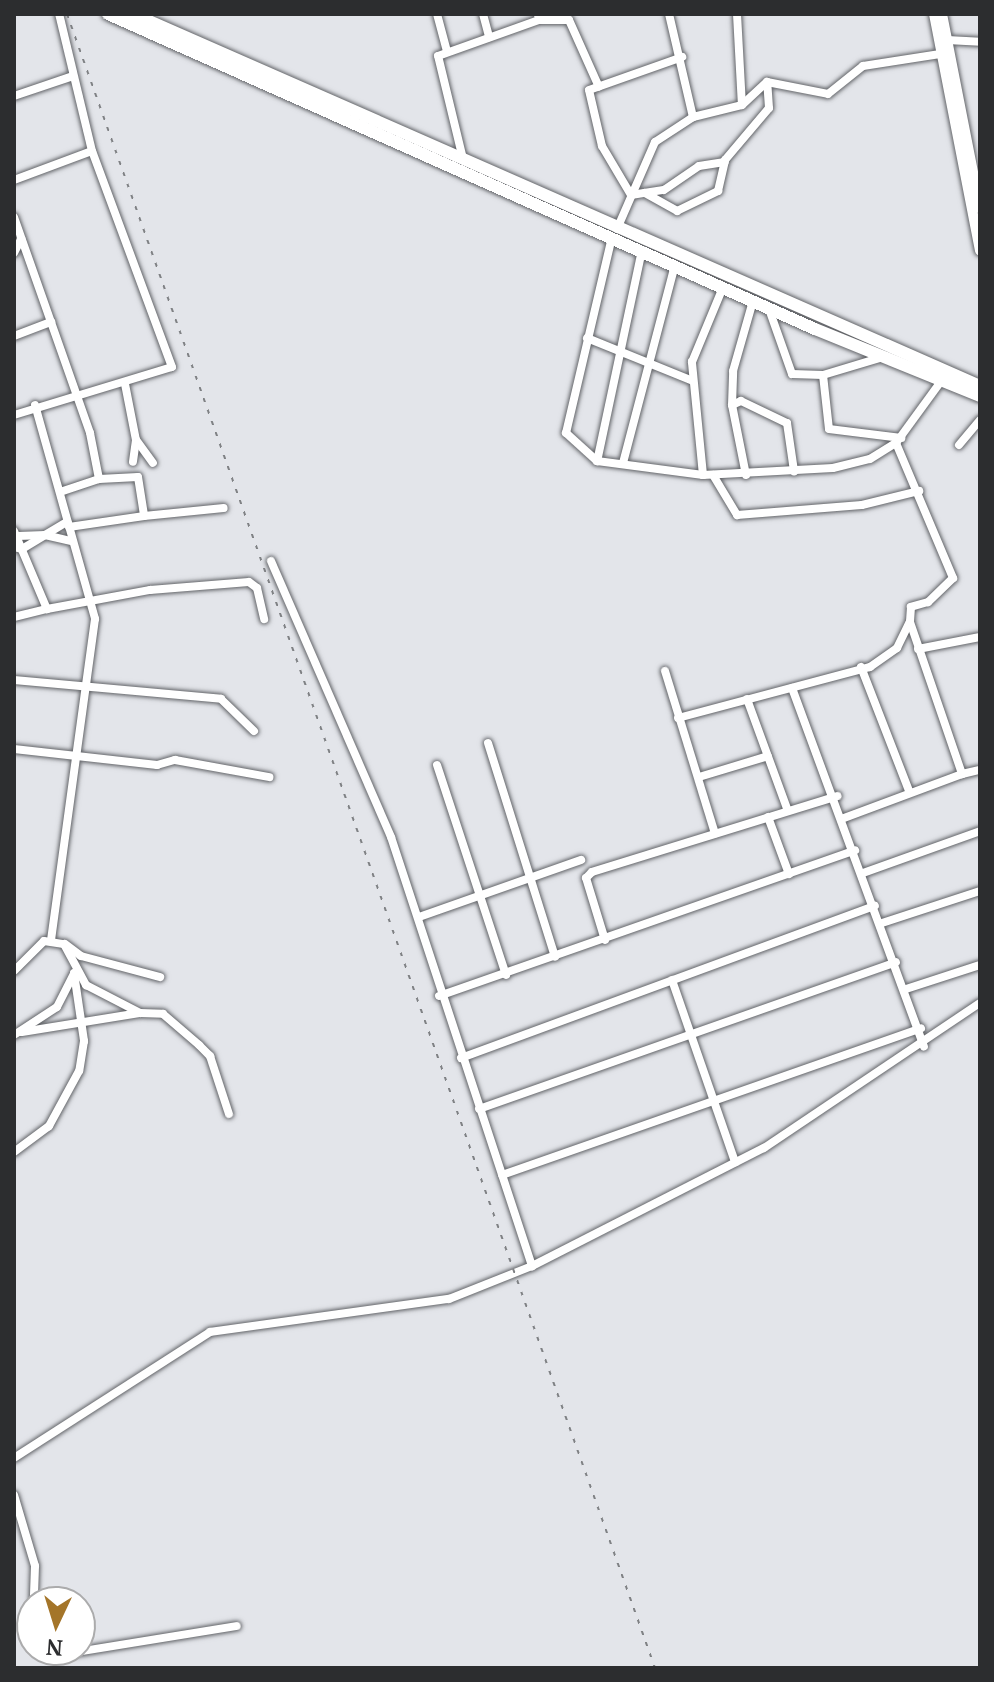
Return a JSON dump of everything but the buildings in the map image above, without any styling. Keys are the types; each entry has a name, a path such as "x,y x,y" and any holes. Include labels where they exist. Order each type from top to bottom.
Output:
{"highway":[{"path":"108,14 615,233 976,383"},
{"path":"133,14 463,160 615,233 642,250 769,309 980,396"}],"main road":[{"path":"934,14 980,251"},
{"path":"942,14 980,208"}],"street":[{"path":"14,415 35,405 77,398 171,370 172,361 92,151 59,14"},
{"path":"437,14 447,51"},
{"path":"483,14 489,37"},
{"path":"669,14 682,57 681,82 693,117"},
{"path":"737,14 742,105"},
{"path":"463,160 437,73 438,56 447,51 538,16 572,20 599,87"},
{"path":"947,40 980,42"},
{"path":"767,82 828,94 863,66 940,54"},
{"path":"631,195 602,146 589,92 682,57"},
{"path":"14,96 73,76"},
{"path":"767,82 742,105 693,117 650,149 615,233 566,433 597,461 708,475 794,471 870,459 899,440 942,380"},
{"path":"645,193 667,210 682,210 718,191 725,162 769,108 767,82"},
{"path":"14,180 92,151"},
{"path":"631,195 670,188 699,166 725,162"},
{"path":"14,217 77,398 99,479"},
{"path":"14,253 21,239"},
{"path":"597,461 617,350 642,250"},
{"path":"623,463 675,265"},
{"path":"723,287 692,362 693,381 708,475 737,515 862,505 919,491"},
{"path":"746,475 732,405 737,346 753,301"},
{"path":"769,309 792,374 823,375 884,357"},
{"path":"14,336 51,322"},
{"path":"587,338 693,381"},
{"path":"823,375 829,429 899,440"},
{"path":"125,384 136,440 133,462"},
{"path":"732,405 741,401 787,423 794,471"},
{"path":"14,971 51,939 95,619 86,602 35,405"},
{"path":"959,445 980,420"},
{"path":"136,440 153,463"},
{"path":"899,440 919,491 933,543 953,578 928,602 911,607 910,622 962,774"},
{"path":"60,492 99,479 138,477 144,516"},
{"path":"18,548 68,525 224,508"},
{"path":"47,609 18,548 16,534 45,535 71,541"},
{"path":"271,561 419,917 439,996 532,1266"},
{"path":"14,617 86,602 249,582 257,588 264,619"},
{"path":"678,718 861,667 897,648 910,622"},
{"path":"918,649 980,637"},
{"path":"861,667 909,791"},
{"path":"665,671 715,834"},
{"path":"14,680 221,699 254,731"},
{"path":"792,688 837,796 921,1028 924,1046"},
{"path":"747,699 788,811"},
{"path":"488,743 527,879 555,957"},
{"path":"14,749 77,753 157,765 175,760 269,777"},
{"path":"699,777 768,756"},
{"path":"437,765 477,895 506,975"},
{"path":"844,818 909,791 980,770"},
{"path":"605,940 588,875 837,796"},
{"path":"768,817 789,874"},
{"path":"863,873 980,831"},
{"path":"439,996 855,850"},
{"path":"419,917 581,860"},
{"path":"882,923 980,891"},
{"path":"461,1058 875,906"},
{"path":"51,939 81,956 160,977"},
{"path":"14,1152 49,1126 70,1093 84,1053 74,973 64,944"},
{"path":"479,1109 896,962"},
{"path":"906,989 980,965"},
{"path":"74,973 140,1013"},
{"path":"15,1035 57,1007 74,973"},
{"path":"672,980 735,1162"},
{"path":"14,1458 210,1332 449,1299 532,1266 735,1162 924,1046 980,1003"},
{"path":"15,1035 82,1020 140,1013 163,1014 210,1056 229,1114"},
{"path":"502,1175 921,1028"},
{"path":"14,1495 35,1566 34,1586"},
{"path":"96,1649 237,1626"}],"railway":[{"path":"67,14 655,1668"}]}
